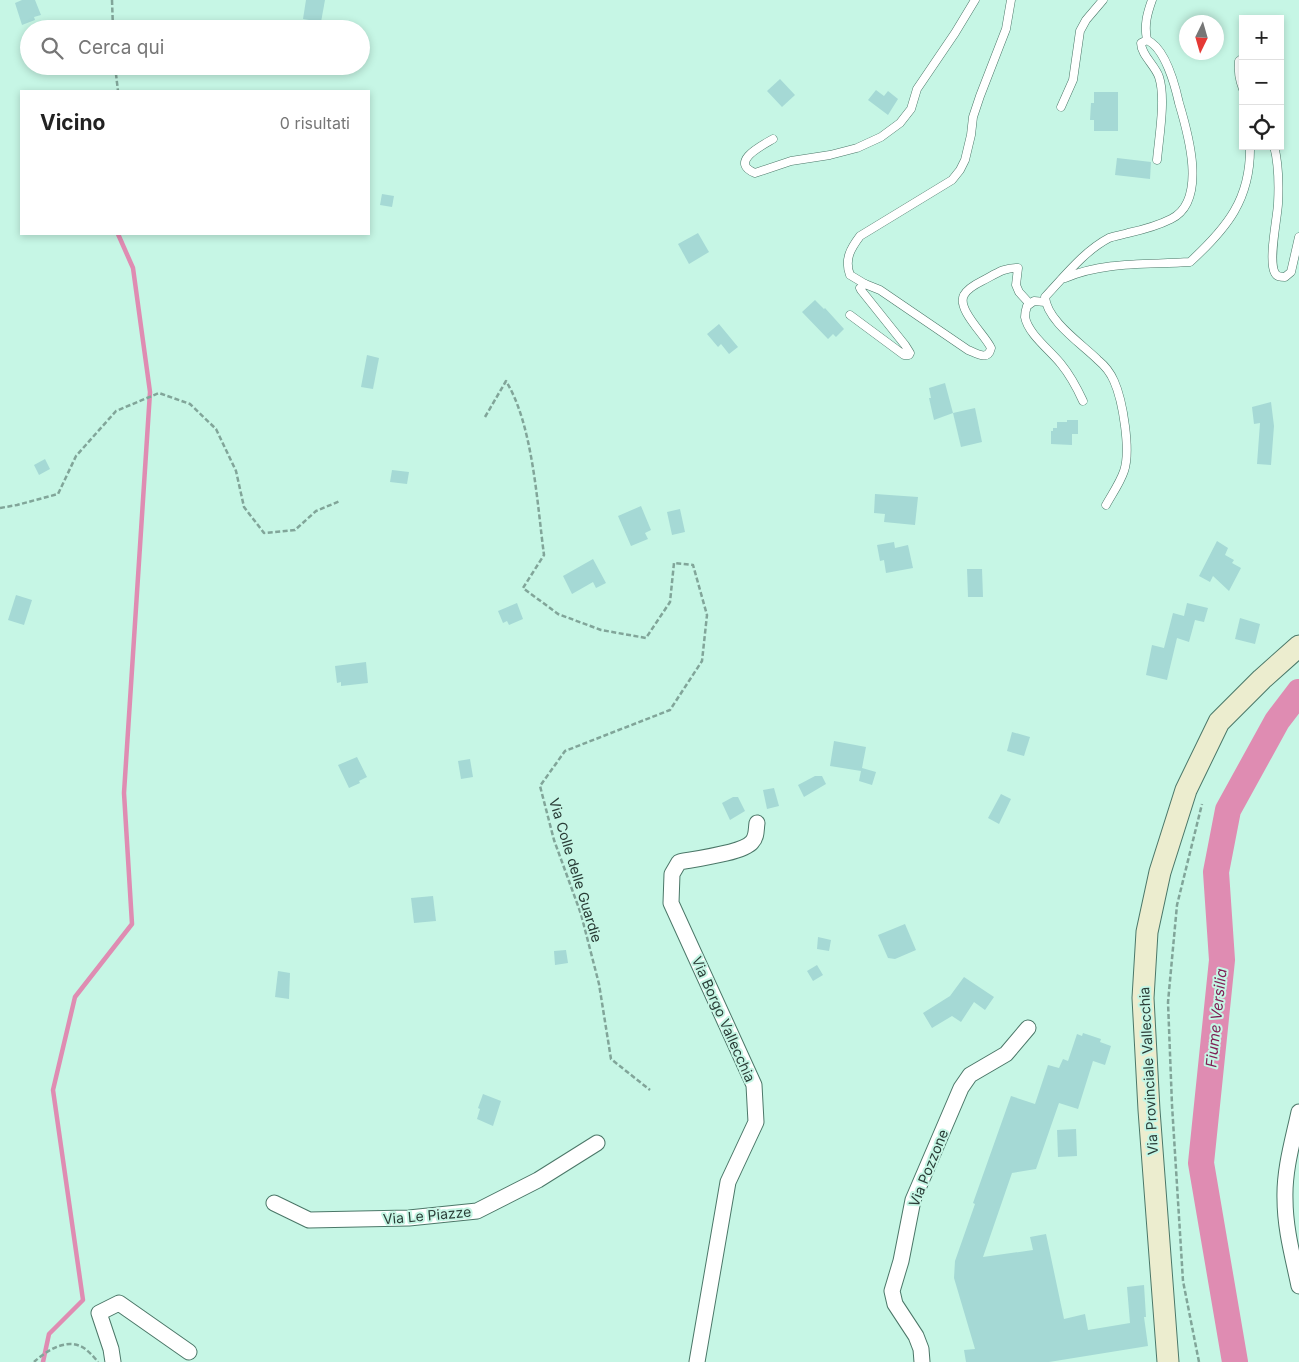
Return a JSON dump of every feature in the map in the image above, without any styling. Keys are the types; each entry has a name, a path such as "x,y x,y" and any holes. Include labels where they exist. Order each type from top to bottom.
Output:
{"main road":[{"name":"Via Provinciale Vallecchia","path":"1168,1362 1149,1110 1143,998 1148,932 1160,872 1186,790 1219,722 1262,679 1299,646"}],"street":[{"name":"Via Borgo Vallecchia","path":"696,1362 728,1182 756,1122 754,1085 671,903 672,874 679,862 742,850 752,844 756,837 757,823"},
{"name":"Via Pozzone","path":"922,1362 916,1336 895,1304 892,1291 901,1261 913,1200 961,1088 970,1075 1006,1054 1028,1028"},
{"path":"1299,1112 1289,1159 1285,1198 1287,1230 1299,1286"},
{"name":"Via Le Piazze","path":"274,1203 309,1220 409,1218 478,1211 538,1180 597,1144"},
{"path":"113,1362 112,1349 100,1314 119,1303 189,1352"}],"lane":[{"path":"773,139 747,155 746,167 750,171 754,172 791,161 830,155 857,148 881,137 900,122 911,109 916,88 955,33 975,0"},
{"path":"1011,0 1006,29 976,110 965,160 952,180 860,236 850,250 848,262 850,274 864,284 880,290 968,350 982,356 990,353 991,348 985,337 974,325 963,304 965,293 976,284 1008,268 1018,268 1016,285 1019,292 1029,303"},
{"path":"1061,107 1073,80 1080,31 1086,20 1103,0"},
{"path":"1147,40 1146,18 1152,0"},
{"path":"1147,40 1141,43 1141,50 1159,77 1162,93 1157,160"},
{"path":"1106,505 1124,472 1127,458 1127,444 1119,397 1114,381 1100,361 1071,336 1050,313 1045,297 1080,259 1110,238 1145,229 1172,219 1181,212 1188,201 1191,191 1189,139 1173,80 1157,48 1152,42 1147,40"},
{"path":"1239,61 1239,79"},
{"path":"1062,280 1081,271 1124,264 1190,262 1213,242 1230,221 1246,189 1250,171 1250,150"},
{"path":"1275,150 1278,166 1278,203 1272,256 1275,273 1279,277 1285,277 1291,272 1299,237"},
{"path":"850,315 904,355 910,353 906,345 864,296 860,288 864,284"},
{"path":"1045,302 1034,301 1029,303 1025,317 1028,325 1061,364 1083,401"}],"path":[{"path":"112,0 113,20"},
{"path":"116,75 118,90"},
{"name":"Via Colle delle Guardie","path":"485,417 506,381 514,394 528,440 544,555 523,588 558,614 601,630 646,638 670,602 674,563 693,565 707,615 702,661 670,710 565,751 540,786 554,840 581,914 599,984 611,1059 650,1090"},
{"path":"0,508 58,494 76,456 116,411 159,394 190,404 216,430 236,471 244,507 264,533 295,530 316,511 340,501"},
{"path":"1199,1362 1183,1281 1172,1105 1168,1002 1177,905 1203,799"},
{"path":"34,1362 44,1353 66,1344 81,1346 98,1362"}],"building":[{"path":"22,0 35,0 41,15 34,17 35,20 20,20 15,3"},
{"path":"306,0 325,0 321,20 303,19"},
{"path":"780,79 795,95 782,107 767,91"},
{"path":"876,90 884,96 888,91 898,99 888,115 868,100"},
{"path":"1094,92 1118,92 1118,131 1094,131 1094,120 1090,120 1091,103 1094,103"},
{"path":"1117,158 1151,162 1150,179 1115,175"},
{"path":"382,194 394,196 392,207 380,205"},
{"path":"698,233 709,252 689,264 678,244"},
{"path":"815,300 844,329 836,337 833,334 828,339 802,312"},
{"path":"719,324 738,347 729,354 721,344 718,347 707,334"},
{"path":"367,355 379,358 373,389 361,387"},
{"path":"945,383 953,413 934,420 929,398 931,398 929,388"},
{"path":"1271,402 1274,426 1271,465 1257,464 1260,423 1254,424 1252,407"},
{"path":"975,408 982,442 961,447 953,413"},
{"path":"1067,420 1078,420 1078,434 1072,434 1072,445 1051,444 1051,431 1053,431 1053,428 1057,428 1057,422 1067,422"},
{"path":"45,459 50,469 39,475 34,465"},
{"path":"392,470 409,472 407,484 390,482"},
{"path":"875,494 918,497 915,525 884,522 885,514 874,513"},
{"path":"641,506 651,530 645,533 648,539 631,546 618,516"},
{"path":"680,509 685,532 672,535 667,512"},
{"path":"1217,541 1228,548 1225,555 1234,560 1232,563 1241,568 1229,591 1213,576 1210,582 1199,576"},
{"path":"894,542 895,548 908,545 913,568 886,573 884,560 880,561 877,545"},
{"path":"593,559 606,583 596,588 593,582 572,594 563,576"},
{"path":"967,569 982,569 983,597 968,597"},
{"path":"16,595 32,600 24,625 8,620"},
{"path":"517,603 523,619 509,625 507,621 503,623 498,611"},
{"path":"1187,603 1208,608 1204,622 1195,620 1189,642 1177,638 1167,680 1146,675 1152,645 1164,648 1173,613 1184,616"},
{"path":"1240,618 1260,624 1255,644 1235,639"},
{"path":"366,662 368,683 341,686 341,682 337,683 335,666"},
{"path":"1012,732 1030,737 1024,756 1007,751"},
{"path":"834,741 866,747 862,768 876,772 872,785 859,781 861,771 830,766"},
{"path":"357,757 367,777 349,788 338,765"},
{"path":"470,759 473,777 461,779 458,761"},
{"path":"815,776 822,776 826,784 804,797 798,785"},
{"path":"774,788 779,806 767,809 763,790"},
{"path":"1001,794 1011,799 999,824 988,818"},
{"path":"733,797 738,797 745,811 730,820 722,803"},
{"path":"433,896 436,921 414,923 411,898"},
{"path":"905,924 916,950 895,959 888,958 878,935"},
{"path":"818,937 831,940 829,951 817,949"},
{"path":"566,950 568,963 555,965 554,951"},
{"path":"817,965 823,975 813,981 807,971"},
{"path":"278,971 290,973 289,999 275,997"},
{"path":"964,977 994,997 985,1010 974,1002 961,1022 952,1016 932,1028 923,1013 950,996"},
{"path":"1083,1033 1101,1039 1100,1042 1111,1046 1105,1065 1093,1061 1078,1109 1059,1103 1036,1169 1012,1173 983,1257 1033,1250 1030,1237 1046,1234 1064,1319 1085,1314 1088,1330 1130,1323 1127,1287 1144,1285 1146,1317 1144,1317 1148,1346 1049,1362 966,1362 964,1350 975,1349 954,1278 955,1261 975,1204 973,1203 1011,1096 1035,1104 1048,1065 1059,1068 1063,1059 1068,1061 1077,1034 1082,1036"},
{"path":"483,1094 501,1101 493,1126 477,1119 480,1109 478,1108"},
{"path":"1076,1129 1077,1156 1058,1157 1057,1130"}],"waterway":[{"path":"43,1362 49,1334 83,1300 53,1090 75,997 132,924 124,793 150,392 133,268 118,235"},
{"name":"Fiume Versilia","path":"1235,1362 1201,1163 1222,960 1216,872 1228,810 1277,721 1299,692"}]}
